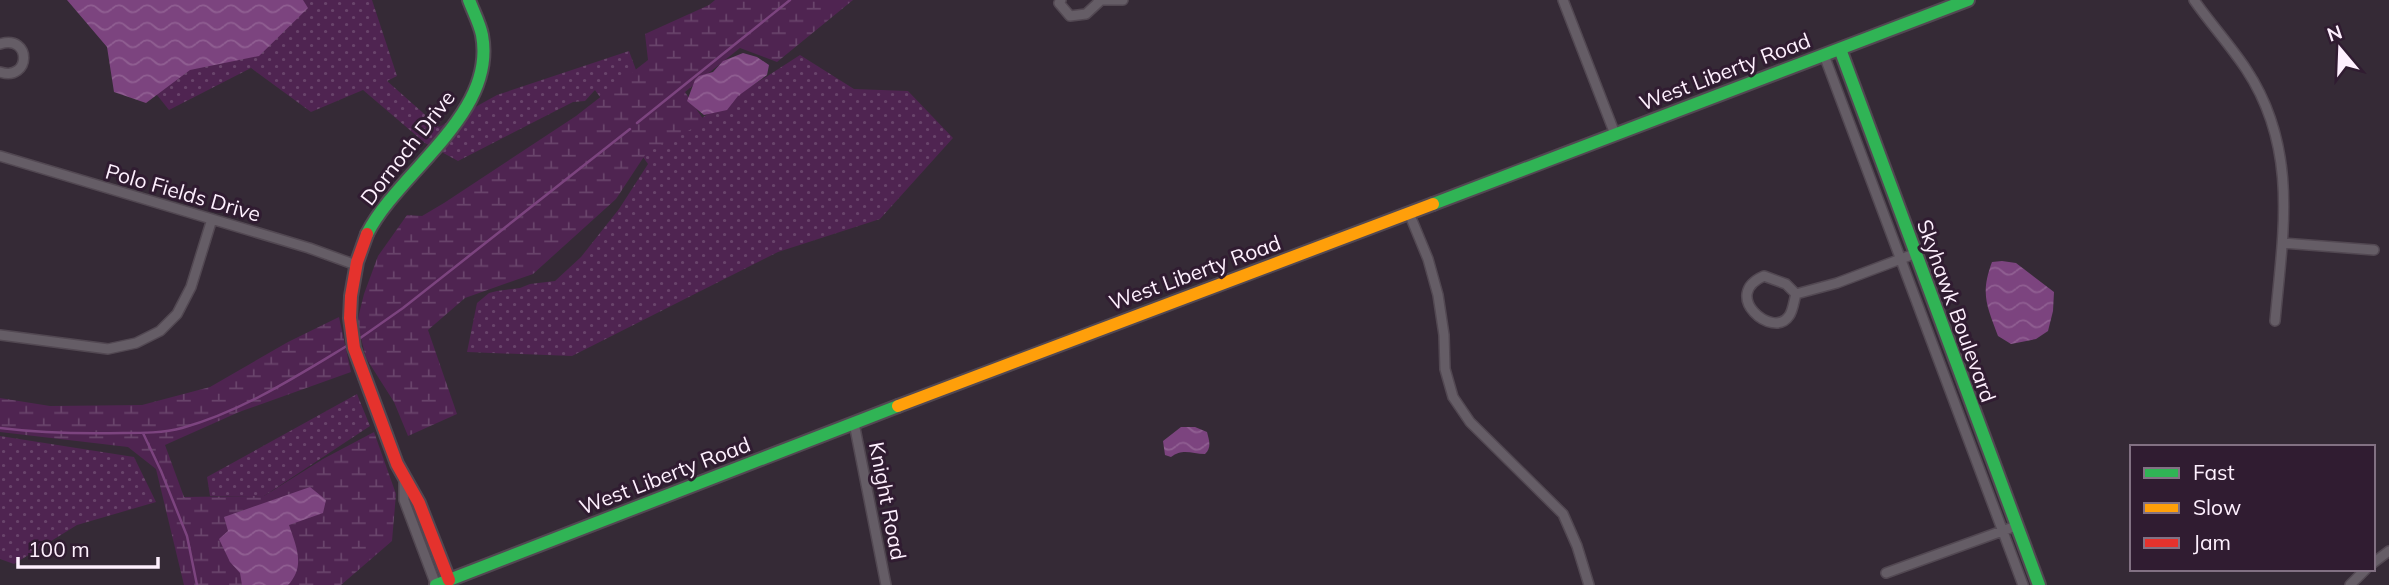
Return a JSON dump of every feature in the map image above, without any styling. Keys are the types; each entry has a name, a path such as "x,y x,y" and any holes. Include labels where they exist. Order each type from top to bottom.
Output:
{"main road":[{"name":"Dornoch Drive","path":"449,580 417,496 404,479 365,379 352,338 350,317 356,265 368,231 385,205 446,137 471,103 480,78 484,55 477,13 469,0"},
{"name":"West Liberty Road","path":"436,585 854,423 1968,0"},
{"name":"Skyhawk Boulevard","path":"1840,49 2039,585"}],"street":[{"path":"1060,1 1070,16 1086,14 1099,1 1123,0"},
{"path":"1563,0 1615,134"},
{"path":"2194,0 2246,69 2268,115 2278,148 2284,186 2283,243 2275,321"},
{"path":"0,44 15,43 24,56 23,63 14,73 2,72 0,84"},
{"name":"Skyhawk Boulevard","path":"1824,55 2023,585"},
{"name":"Polo Fields Drive","path":"0,156 309,248 356,265"},
{"path":"1409,213 1429,259 1438,295 1444,335 1445,369 1453,397 1470,422 1563,514 1577,545 1588,585"},
{"path":"0,335 108,349 136,343 160,331 177,314 191,287 212,219"},
{"path":"2283,243 2374,250"},
{"path":"1796,294 1837,283 1914,254"},
{"path":"1764,276 1786,284 1796,294 1790,316 1773,323 1751,310 1747,297 1754,280 1764,276"},
{"name":"Knight Road","path":"854,423 886,585"},
{"name":"Dornoch Drive","path":"404,479 404,500 436,585"},
{"path":"1886,573 2016,526"},
{"path":"2350,585 2364,571"}],"green space":[{"path":"81,0 372,0 397,76 387,81 439,127 497,95 629,51 663,143 800,55 854,89 908,91 953,138 880,219 778,252 572,356 467,352 477,303 489,293 555,281 581,257 619,209 648,164 595,90 585,101 573,102 458,161 425,143 363,90 311,112 251,68 169,110"},
{"path":"715,0 853,0 777,62 740,48 685,92 705,122 647,152 616,199 533,274 465,298 428,330 457,414 408,436 394,402 366,358 357,322 378,256 407,215 422,216 444,203 576,116 648,60 645,34"},
{"path":"339,317 351,372 239,412 165,445 184,497 264,496 323,459 374,432 396,494 392,541 341,585 184,585 156,469 128,447 0,432 0,398 50,406 142,405 210,387 288,342"},
{"path":"357,394 370,426 264,496 210,496 207,477"},
{"path":"0,436 134,457 156,502 77,525 14,564 0,559"}],"water":[{"path":"67,0 303,0 308,8 259,56 190,70 146,103 114,92 107,47"},
{"path":"743,53 757,57 769,65 767,75 738,96 727,110 704,115 687,101 699,76 713,72 723,61"},
{"path":"1992,262 2016,263 2054,292 2048,331 2036,339 2011,344 1998,336 1986,300 1986,283"},
{"path":"1181,427 1195,427 1207,432 1209,447 1205,454 1184,452 1171,457 1165,455 1163,441"},
{"path":"310,487 326,500 323,513 289,525 298,556 297,571 293,578 288,585 242,585 240,573 230,562 219,539 228,531 224,517"}],"waterway":[{"path":"637,123 790,0"},
{"path":"356,341 403,308 630,129"},
{"path":"0,428 92,433 153,432 182,428 248,402 350,344"},
{"path":"143,433 187,536 197,585"}],"traffic: fast":[{"path":"367,234 401,187 461,116 475,91 483,64 482,35 469,0"},
{"path":"1433,204 1968,0"},
{"path":"1840,49 2039,585"},
{"path":"436,585 898,406"}],"traffic: slow":[{"path":"898,406 1433,204"}],"traffic: jam":[{"path":"367,234 357,262 351,296 350,318 354,348 397,464 419,503 449,580"}]}
